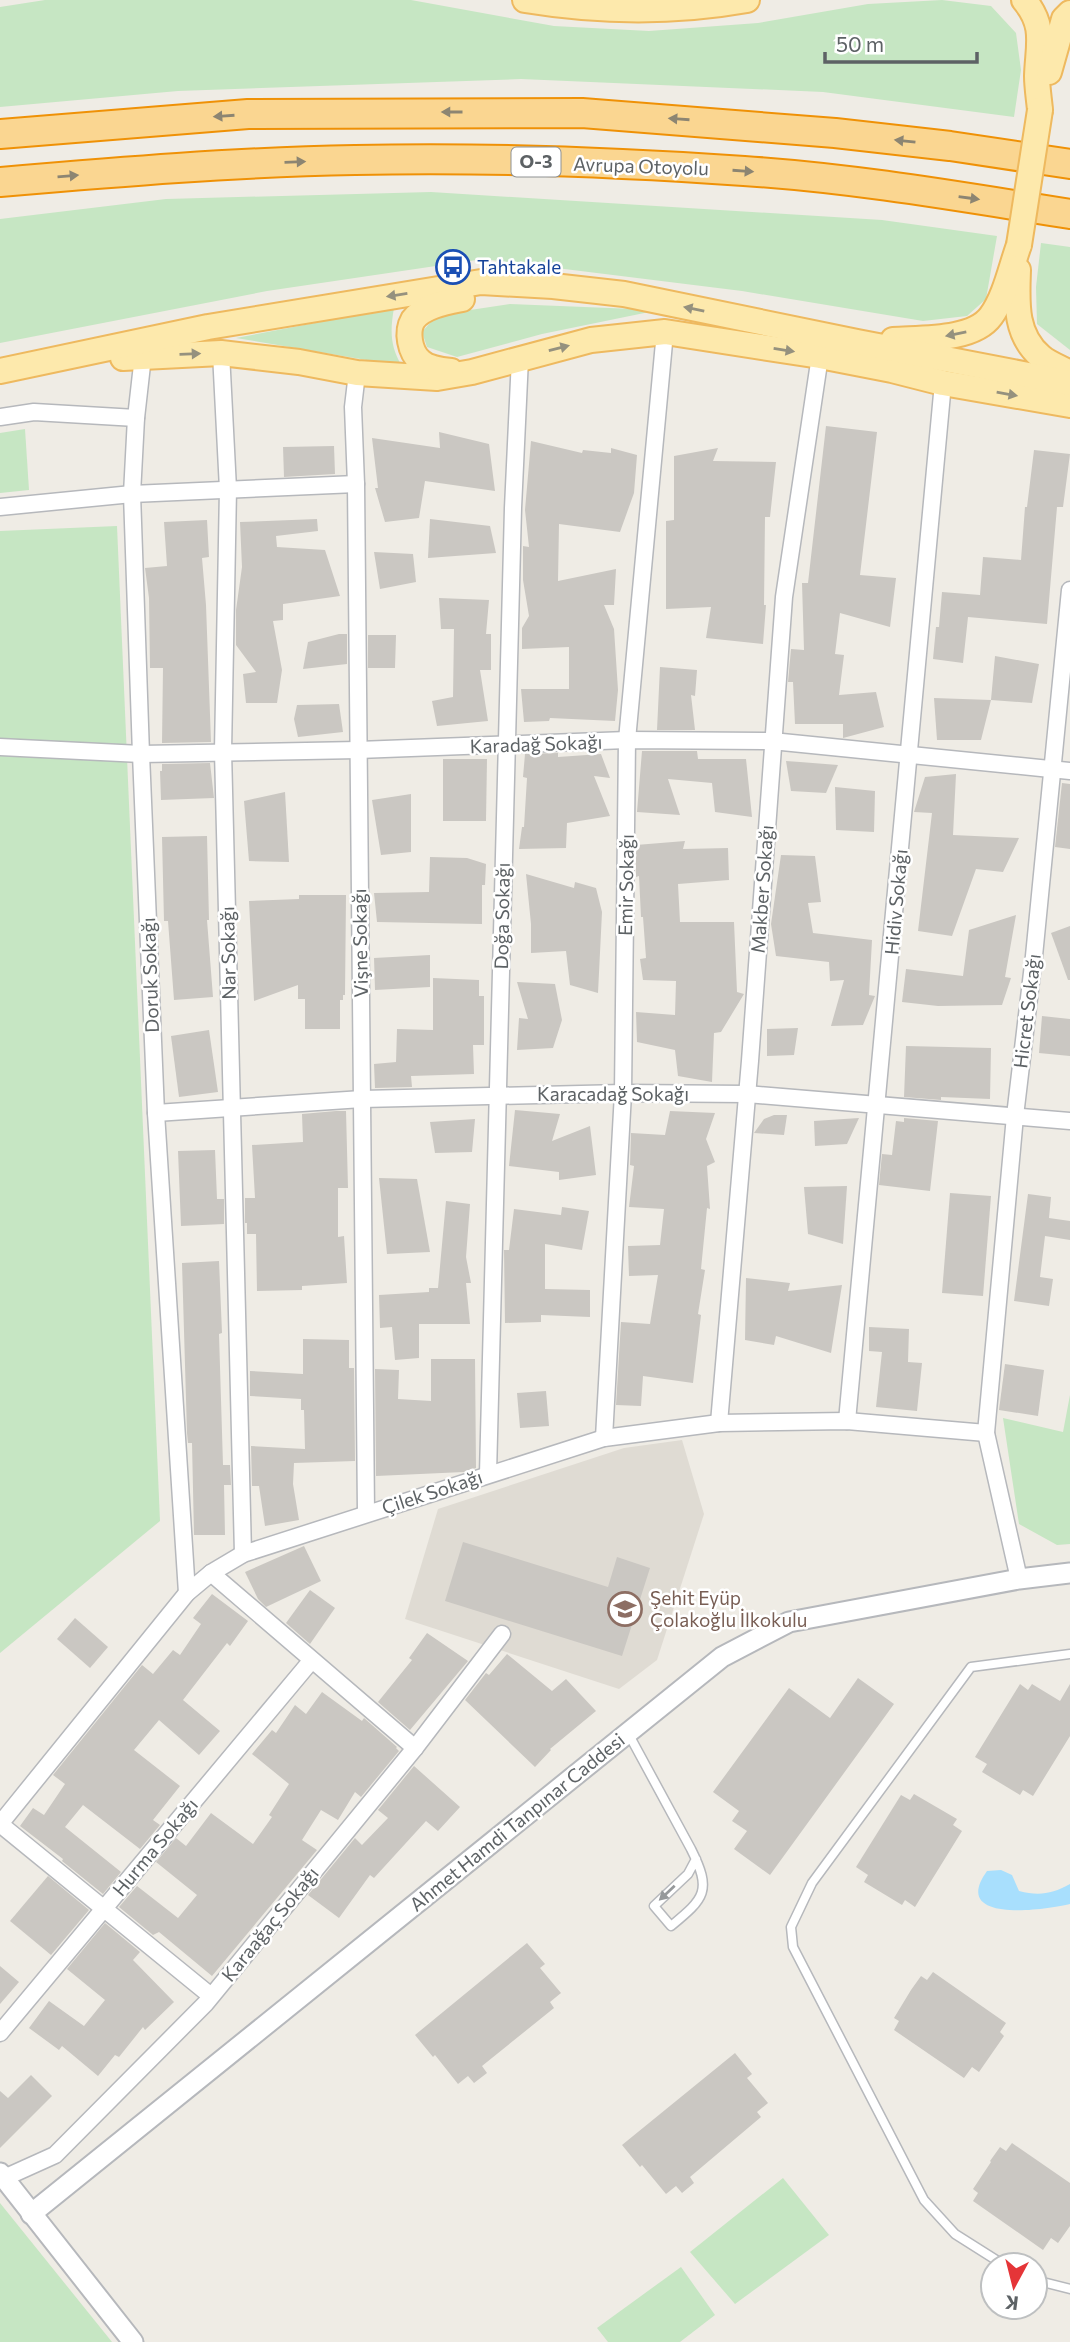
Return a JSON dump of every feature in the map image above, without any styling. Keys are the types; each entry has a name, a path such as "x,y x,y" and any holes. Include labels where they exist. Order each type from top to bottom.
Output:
{"highway":[{"path":"0,134 248,114 582,113 835,133 1070,163"},
{"name":"Avrupa Otoyolu","path":"0,182 266,162 358,159 547,162 758,172 859,183 1070,214"}],"main road":[{"path":"525,0 636,10 718,5 747,0"},
{"path":"607,0 672,7"},
{"path":"1024,0 1039,23 1037,76 1040,110"},
{"path":"1070,13 1064,19 1057,39 1040,110 1019,245 1016,307 1021,328 1041,357 1070,373"},
{"path":"857,342 948,336 976,330 991,316 1019,245"},
{"path":"0,371 208,327 481,282 624,294 1070,383"},
{"path":"472,372 439,370 419,360 411,345 409,333 414,319 435,305 476,296 553,286"},
{"path":"0,371 143,356 221,353 299,362 356,373 437,378 472,372 592,341 665,332 820,356 943,383 1070,405"}],"street":[{"name":"Emir Sokağı","path":"604,1438 623,1093 627,740 665,332"},
{"name":"Nar Sokağı","path":"221,353 228,489 223,751 243,1553"},
{"name":"Doruk Sokağı","path":"143,356 135,418 132,494 141,754 156,1113 187,1593"},
{"name":"Makber Sokağı","path":"719,1423 747,1094 784,597 820,356"},
{"name":"Doğa Sokağı","path":"488,1474 520,358"},
{"name":"Vişne Sokağı","path":"356,373 353,407 366,1513"},
{"name":"Hidiv Sokağı","path":"847,1421 943,383"},
{"path":"0,417 34,412 135,418"},
{"path":"0,507 132,494 356,484"},
{"name":"Hicret Sokağı","path":"1019,1579 986,1433 1015,1116 1034,956 1070,590"},
{"name":"Karadağ Sokağı","path":"0,747 141,754 359,750 627,740 772,741 1070,771"},
{"name":"Karacadağ Sokağı","path":"156,1113 362,1099 623,1093 747,1094 1070,1121"},
{"name":"Çilek Sokağı","path":"0,1824 187,1593 211,1573 243,1553 604,1438 719,1423 847,1421 986,1433"},
{"path":"211,1573 415,1748"},
{"name":"Ahmet Hamdi Tanpınar Caddesi","path":"31,2214 722,1657 789,1622 1019,1579 1070,1573"},
{"name":"Karaağaç Sokağı","path":"2,2176 55,2155 211,1997 415,1748 502,1634"},
{"name":"Hurma Sokağı","path":"0,2033 311,1661"},
{"path":"0,1824 211,1997"},
{"path":"2,2176 134,2342"}],"lane":[{"path":"981,2251 954,2234 924,2200 793,1947 791,1927 812,1884 971,1667 1070,1654"},
{"path":"628,1733 696,1859 703,1880 700,1899 696,1905 671,1926 654,1906 688,1874 696,1859"},
{"path":"1049,2284 1070,2289"}],"shaded area":[{"path":"682,1440 704,1514 657,1660 619,1689 405,1619 438,1509 624,1448"}],"green space":[{"path":"45,0 411,0 554,26 649,31 758,23 868,4 942,0 991,6 1016,33 1021,70 1014,117 823,92 521,79 178,91 0,107 0,7"},
{"path":"431,192 882,220 997,236 986,299 967,316 923,321 742,291 483,259 267,291 0,343 0,219 166,199"},
{"path":"1041,243 1070,247 1070,350 1037,324 1036,287"},
{"path":"510,304 659,310 542,334 457,357 427,347 422,332 437,315"},
{"path":"394,308 392,338 402,366 236,338"},
{"path":"25,429 29,490 0,493 0,433"},
{"path":"117,526 160,1521 0,1653 0,531"},
{"path":"1070,1395 1070,1544 1057,1545 1019,1524 1003,1418 1063,1432"},
{"path":"783,2178 829,2235 735,2304 690,2252"},
{"path":"0,2203 112,2342 0,2342"},
{"path":"681,2267 715,2315 680,2342 608,2342 597,2328"}],"water":[{"path":"1001,1870 1012,1875 1019,1891 1026,1893 1045,1893 1070,1884 1070,1904 1023,1910 1005,1910 990,1906 980,1899 979,1888 987,1871"}],"building":[{"path":"826,426 877,432 860,575 896,578 890,627 840,613 835,654 844,655 839,695 876,692 884,727 843,738 843,724 795,724 793,682 788,682 791,649 804,650 802,583 808,583"},
{"path":"439,432 489,444 495,491 425,481 419,518 385,522 375,488 378,488 372,438 440,448"},
{"path":"531,441 582,453 583,450 611,453 611,448 637,455 634,493 620,532 559,524 558,581 616,569 614,605 604,605 614,629 618,690 615,721 550,718 549,721 524,722 521,689 569,689 569,647 522,649 522,628 529,616 523,580 523,546 529,547 525,510"},
{"path":"334,446 335,474 284,477 283,447"},
{"path":"718,448 713,461 776,462 770,517 765,517 766,605 763,644 706,638 711,607 666,609 666,521 674,520 674,456"},
{"path":"1034,450 1070,454 1063,507 1057,507 1047,624 968,617 963,663 933,659 942,592 980,595 983,557 1021,560 1025,507"},
{"path":"317,519 318,531 276,536 277,547 325,550 340,596 283,604 283,620 273,621 282,670 277,703 246,703 243,674 256,672 236,645 236,610 242,567 240,522"},
{"path":"430,519 490,526 496,553 428,558"},
{"path":"207,520 209,557 202,558 211,742 162,743 163,668 150,668 149,598 145,568 167,566 164,522"},
{"path":"374,552 413,554 416,582 380,589"},
{"path":"439,598 489,600 486,634 491,634 491,670 480,670 488,721 437,726 432,701 453,697 454,629 441,629"},
{"path":"347,634 347,664 303,669 308,642"},
{"path":"368,635 396,635 395,668 368,668"},
{"path":"995,656 1039,664 1032,703 991,700"},
{"path":"660,667 697,670 695,696 691,695 695,730 657,730"},
{"path":"934,698 991,700 981,740 937,740"},
{"path":"339,704 343,732 298,737 294,719 297,705"},
{"path":"642,751 697,751 698,759 746,759 752,817 715,812 712,783 668,779 680,815 637,812"},
{"path":"558,753 558,757 601,754 610,778 594,776 610,816 567,823 566,848 519,849 524,827 527,778 523,777 525,754"},
{"path":"443,759 487,759 486,821 443,821"},
{"path":"786,761 838,765 826,793 791,791"},
{"path":"210,763 214,798 161,800 162,764"},
{"path":"956,774 953,835 1019,838 1003,872 976,869 952,936 918,931 932,813 914,812 925,777"},
{"path":"1062,783 1070,784 1070,849 1055,847"},
{"path":"835,787 875,791 874,832 836,830"},
{"path":"285,792 289,862 249,861 244,801"},
{"path":"411,794 411,852 381,855 372,800"},
{"path":"207,836 207,920 213,997 174,1000 168,921 164,921 162,837"},
{"path":"685,841 683,849 728,848 729,880 678,884 680,922 734,922 737,992 744,994 721,1032 714,1033 712,1082 678,1076 675,1050 637,1042 636,1012 675,1015 676,981 643,980 640,959 646,958 639,876 636,877 636,845"},
{"path":"781,855 815,856 821,902 808,903 813,933 872,940 869,995 875,996 863,1025 831,1026 844,980 830,981 829,962 776,956 771,924"},
{"path":"430,857 467,858 486,864 485,885 482,885 482,924 377,922 374,893 429,892"},
{"path":"526,874 574,888 575,882 596,888 602,912 598,993 570,985 566,951 531,953"},
{"path":"299,895 346,895 345,995 343,1000 340,1000 340,1029 305,1029 305,999 298,999 298,985 254,1001 249,901 299,899"},
{"path":"1016,915 1005,977 1011,978 1002,1005 938,1006 902,1002 906,969 963,976 969,930"},
{"path":"1070,926 1070,980 1068,980 1051,933"},
{"path":"430,955 430,987 375,990 374,958"},
{"path":"433,978 479,980 479,996 484,996 484,1045 473,1045 474,1074 411,1076 412,1087 375,1088 374,1064 396,1062 397,1029 433,1030"},
{"path":"517,982 555,984 562,1020 553,1048 517,1050 519,1018 528,1019"},
{"path":"1042,1016 1070,1019 1070,1056 1039,1053"},
{"path":"798,1028 794,1055 767,1056 767,1029"},
{"path":"209,1030 218,1092 179,1097 171,1036"},
{"path":"906,1046 991,1048 990,1099 941,1097 941,1100 904,1097"},
{"path":"515,1110 560,1114 552,1141 590,1126 596,1175 559,1180 559,1172 509,1166"},
{"path":"346,1111 348,1188 338,1188 338,1237 344,1236 347,1283 302,1286 302,1290 257,1291 256,1234 247,1234 245,1223 245,1198 255,1198 252,1145 303,1142 302,1114"},
{"path":"670,1111 715,1113 706,1139 715,1162 707,1166 710,1209 707,1208 701,1269 705,1270 698,1314 701,1315 693,1383 643,1376 641,1406 616,1405 621,1322 650,1324 658,1275 629,1276 628,1246 660,1245 664,1209 629,1207 634,1166 630,1165 631,1133 665,1135"},
{"path":"774,1115 787,1115 784,1135 754,1133 764,1119"},
{"path":"859,1118 847,1144 815,1146 814,1121"},
{"path":"904,1118 938,1121 930,1191 879,1185 882,1154 892,1155 896,1121 904,1122"},
{"path":"475,1119 472,1152 435,1153 430,1122"},
{"path":"215,1150 217,1199 224,1199 224,1224 181,1226 178,1151"},
{"path":"379,1178 417,1179 430,1252 387,1254"},
{"path":"847,1186 843,1244 808,1234 804,1187"},
{"path":"950,1193 991,1196 983,1296 942,1293"},
{"path":"1028,1194 1051,1197 1049,1218 1070,1221 1070,1240 1045,1236 1040,1277 1053,1279 1049,1306 1014,1301"},
{"path":"446,1201 470,1204 466,1257 471,1283 466,1283 470,1324 419,1324 419,1358 395,1360 392,1327 380,1328 379,1295 429,1292 429,1288 438,1288"},
{"path":"562,1207 589,1211 582,1250 545,1244 545,1289 590,1290 590,1317 541,1315 541,1322 505,1323 504,1250 509,1250 514,1209 561,1215"},
{"path":"219,1261 223,1465 230,1465 231,1485 224,1485 225,1535 194,1535 192,1443 188,1443 187,1433 182,1263"},
{"path":"746,1278 790,1283 788,1291 842,1285 831,1353 776,1336 774,1345 745,1340"},
{"path":"869,1327 909,1329 908,1362 922,1363 917,1411 876,1407 882,1352 869,1351"},
{"path":"303,1339 349,1340 349,1368 354,1368 355,1461 294,1463 293,1484 299,1520 265,1526 259,1486 252,1486 251,1446 305,1449 304,1410 301,1410 301,1399 250,1396 250,1371 303,1374"},
{"path":"431,1359 475,1359 476,1468 464,1472 376,1476 375,1369 399,1370 398,1399 431,1401"},
{"path":"1005,1364 1044,1370 1038,1416 999,1410"},
{"path":"546,1391 549,1426 520,1428 517,1393"},
{"path":"463,1542 608,1587 617,1557 650,1568 622,1656 445,1601"},
{"path":"304,1546 321,1581 266,1607 258,1599 245,1572"},
{"path":"310,1590 335,1608 310,1644 286,1623"},
{"path":"212,1594 248,1621 230,1646 227,1643 183,1700 220,1731 199,1755 159,1720 134,1750 180,1786 153,1820 160,1825 140,1849 83,1805 65,1827 121,1872 103,1894 20,1826 33,1808 44,1815 65,1784 53,1775 142,1665 153,1674 173,1650 180,1655 201,1624 193,1618"},
{"path":"75,1618 108,1647 90,1668 57,1639"},
{"path":"427,1633 468,1661 410,1730 378,1702 412,1660 409,1658"},
{"path":"507,1654 552,1691 566,1679 596,1711 550,1749 535,1767 465,1700 486,1673 489,1675"},
{"path":"858,1678 894,1704 770,1875 734,1849 747,1831 732,1821 739,1811 713,1792 789,1688 830,1718"},
{"path":"1020,1684 1028,1690 1032,1684 1060,1701 1070,1684 1070,1736 1033,1796 1023,1790 1020,1795 982,1772 987,1764 975,1757"},
{"path":"322,1692 362,1721 364,1718 399,1751 361,1797 355,1792 338,1820 321,1810 302,1840 317,1850 212,1976 159,1932 153,1935 119,1907 137,1886 178,1918 197,1895 156,1862 176,1838 186,1846 211,1813 253,1844 272,1817 269,1815 289,1784 252,1754 272,1730 276,1733 295,1705 306,1714"},
{"path":"414,1766 460,1807 438,1831 426,1821 374,1878 370,1875 339,1918 308,1895 355,1838 362,1845 388,1818 378,1810"},
{"path":"914,1794 957,1819 953,1825 962,1831 915,1907 905,1900 902,1905 864,1882 868,1875 856,1867 901,1795 910,1800"},
{"path":"48,1876 89,1910 51,1955 10,1921"},
{"path":"105,1923 140,1952 133,1960 174,2002 145,2030 143,2027 119,2057 115,2055 98,2076 62,2046 59,2050 29,2028 49,2001 84,2026 105,2000 67,1969"},
{"path":"527,1943 545,1964 540,1968 561,1993 550,2002 554,2008 482,2066 487,2073 474,2083 468,2076 458,2084 415,2035"},
{"path":"0,1966 19,1982 0,2004"},
{"path":"933,1972 1006,2023 1000,2032 1004,2036 979,2072 972,2067 964,2078 894,2030 899,2021 894,2018 911,1990 921,1976 927,1980"},
{"path":"735,2053 752,2074 747,2078 768,2103 757,2112 761,2117 690,2177 694,2183 682,2193 676,2186 666,2194 622,2145"},
{"path":"31,2075 52,2096 0,2148 0,2091 8,2098"},
{"path":"1012,2143 1070,2183 1070,2226 1058,2243 1051,2238 1043,2250 973,2201 978,2193 973,2189 990,2161 1000,2147 1006,2151"}],"place":[{"name":"Tahtakale","path":"453,267"},
{"name":"Şehit Eyüp Çolakoğlu İlkokulu","path":"625,1609"}]}
